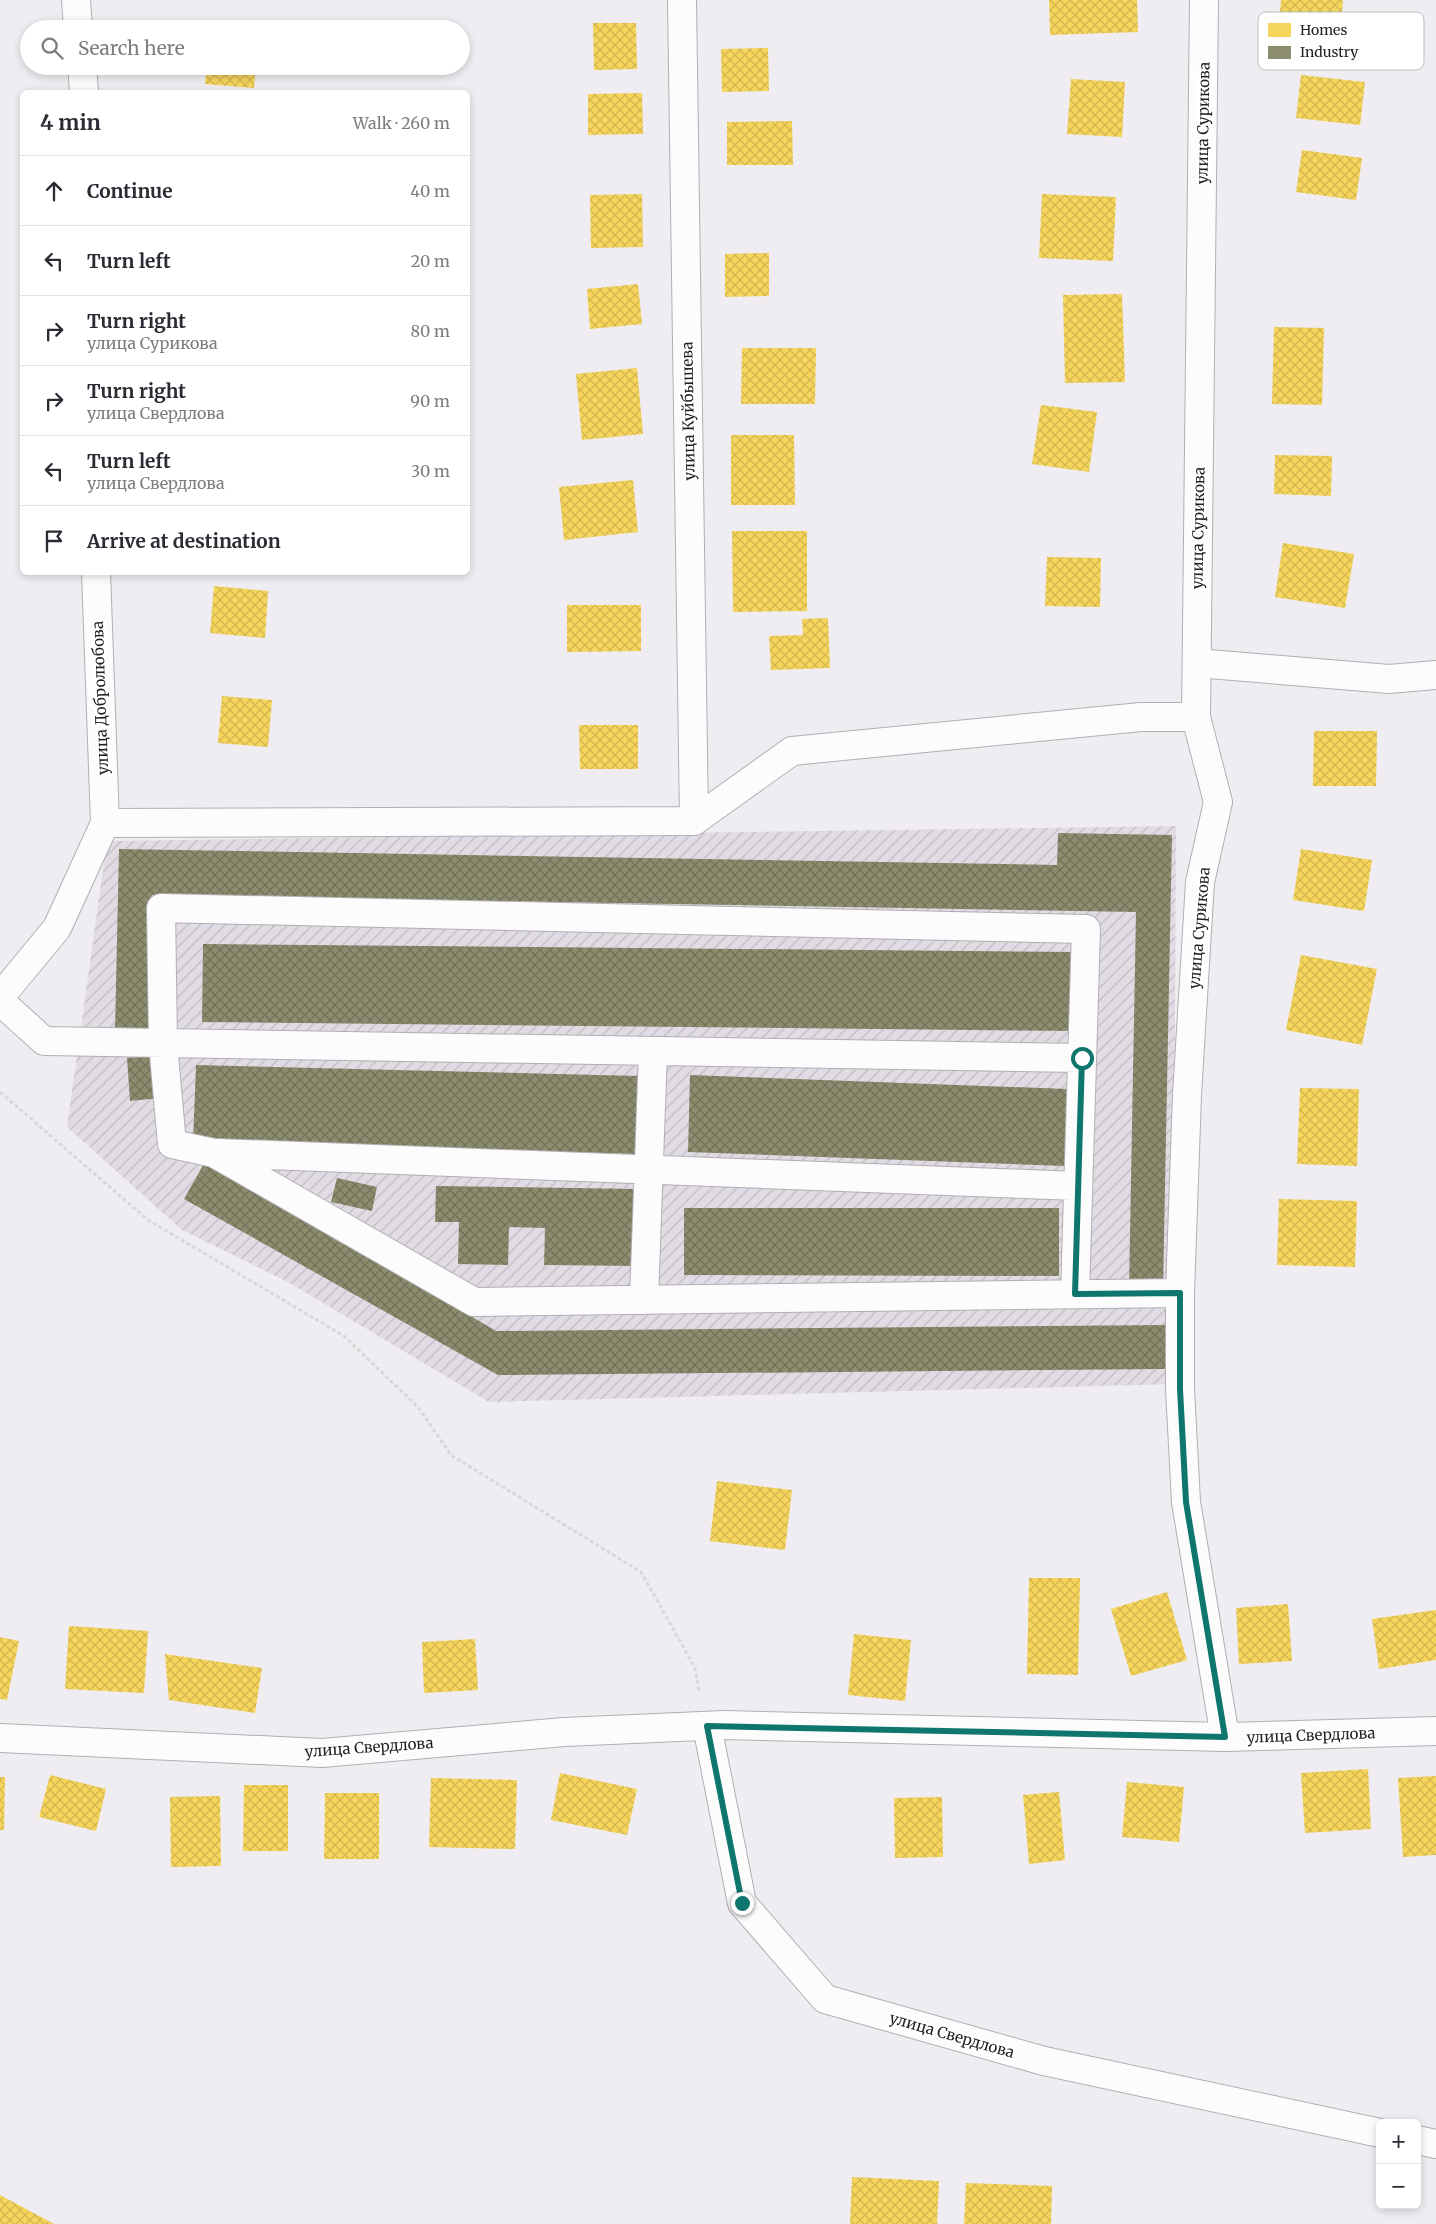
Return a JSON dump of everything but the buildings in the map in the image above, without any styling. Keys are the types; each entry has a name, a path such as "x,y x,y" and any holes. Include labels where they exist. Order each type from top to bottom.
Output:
{"street":[{"path":"76,0 77,20"},
{"name":"улица Куйбышева","path":"682,0 694,821"},
{"name":"улица Сурикова","path":"1204,0 1196,717 1218,802 1200,882 1187,1095 1180,1293 1180,1389 1186,1502 1225,1737"},
{"path":"83,75 84,90"},
{"name":"улица Добролюбова","path":"96,575 105,823"},
{"path":"1197,663 1389,679 1436,675"},
{"path":"0,997 57,928 105,823 694,821 792,751 1141,717 1196,717"},
{"path":"1075,1294 1086,929 161,908 163,1044 172,1144 214,1153 1078,1186"},
{"path":"0,1002 44,1041 1082,1058"},
{"path":"644,1300 653,1051"},
{"path":"214,1153 474,1302 1180,1293"},
{"name":"улица Свердлова","path":"707,1726 742,1903 826,1999 1044,2061 1376,2132"},
{"name":"улица Свердлова","path":"0,1738 322,1753 564,1732 707,1726 1225,1737 1436,1731"},
{"path":"1421,2141 1436,2144"}],"path":[{"path":"0,1092 148,1220 344,1336 418,1407 451,1455 641,1572 695,1668 707,1726"}],"shaded area":[{"path":"1176,826 1173,1384 489,1402 288,1282 182,1230 67,1127 107,841"}],"route":[{"path":"742,1903 707,1726 1225,1737 1186,1502 1180,1389 1180,1293 1075,1294 1082,1058"}]}
